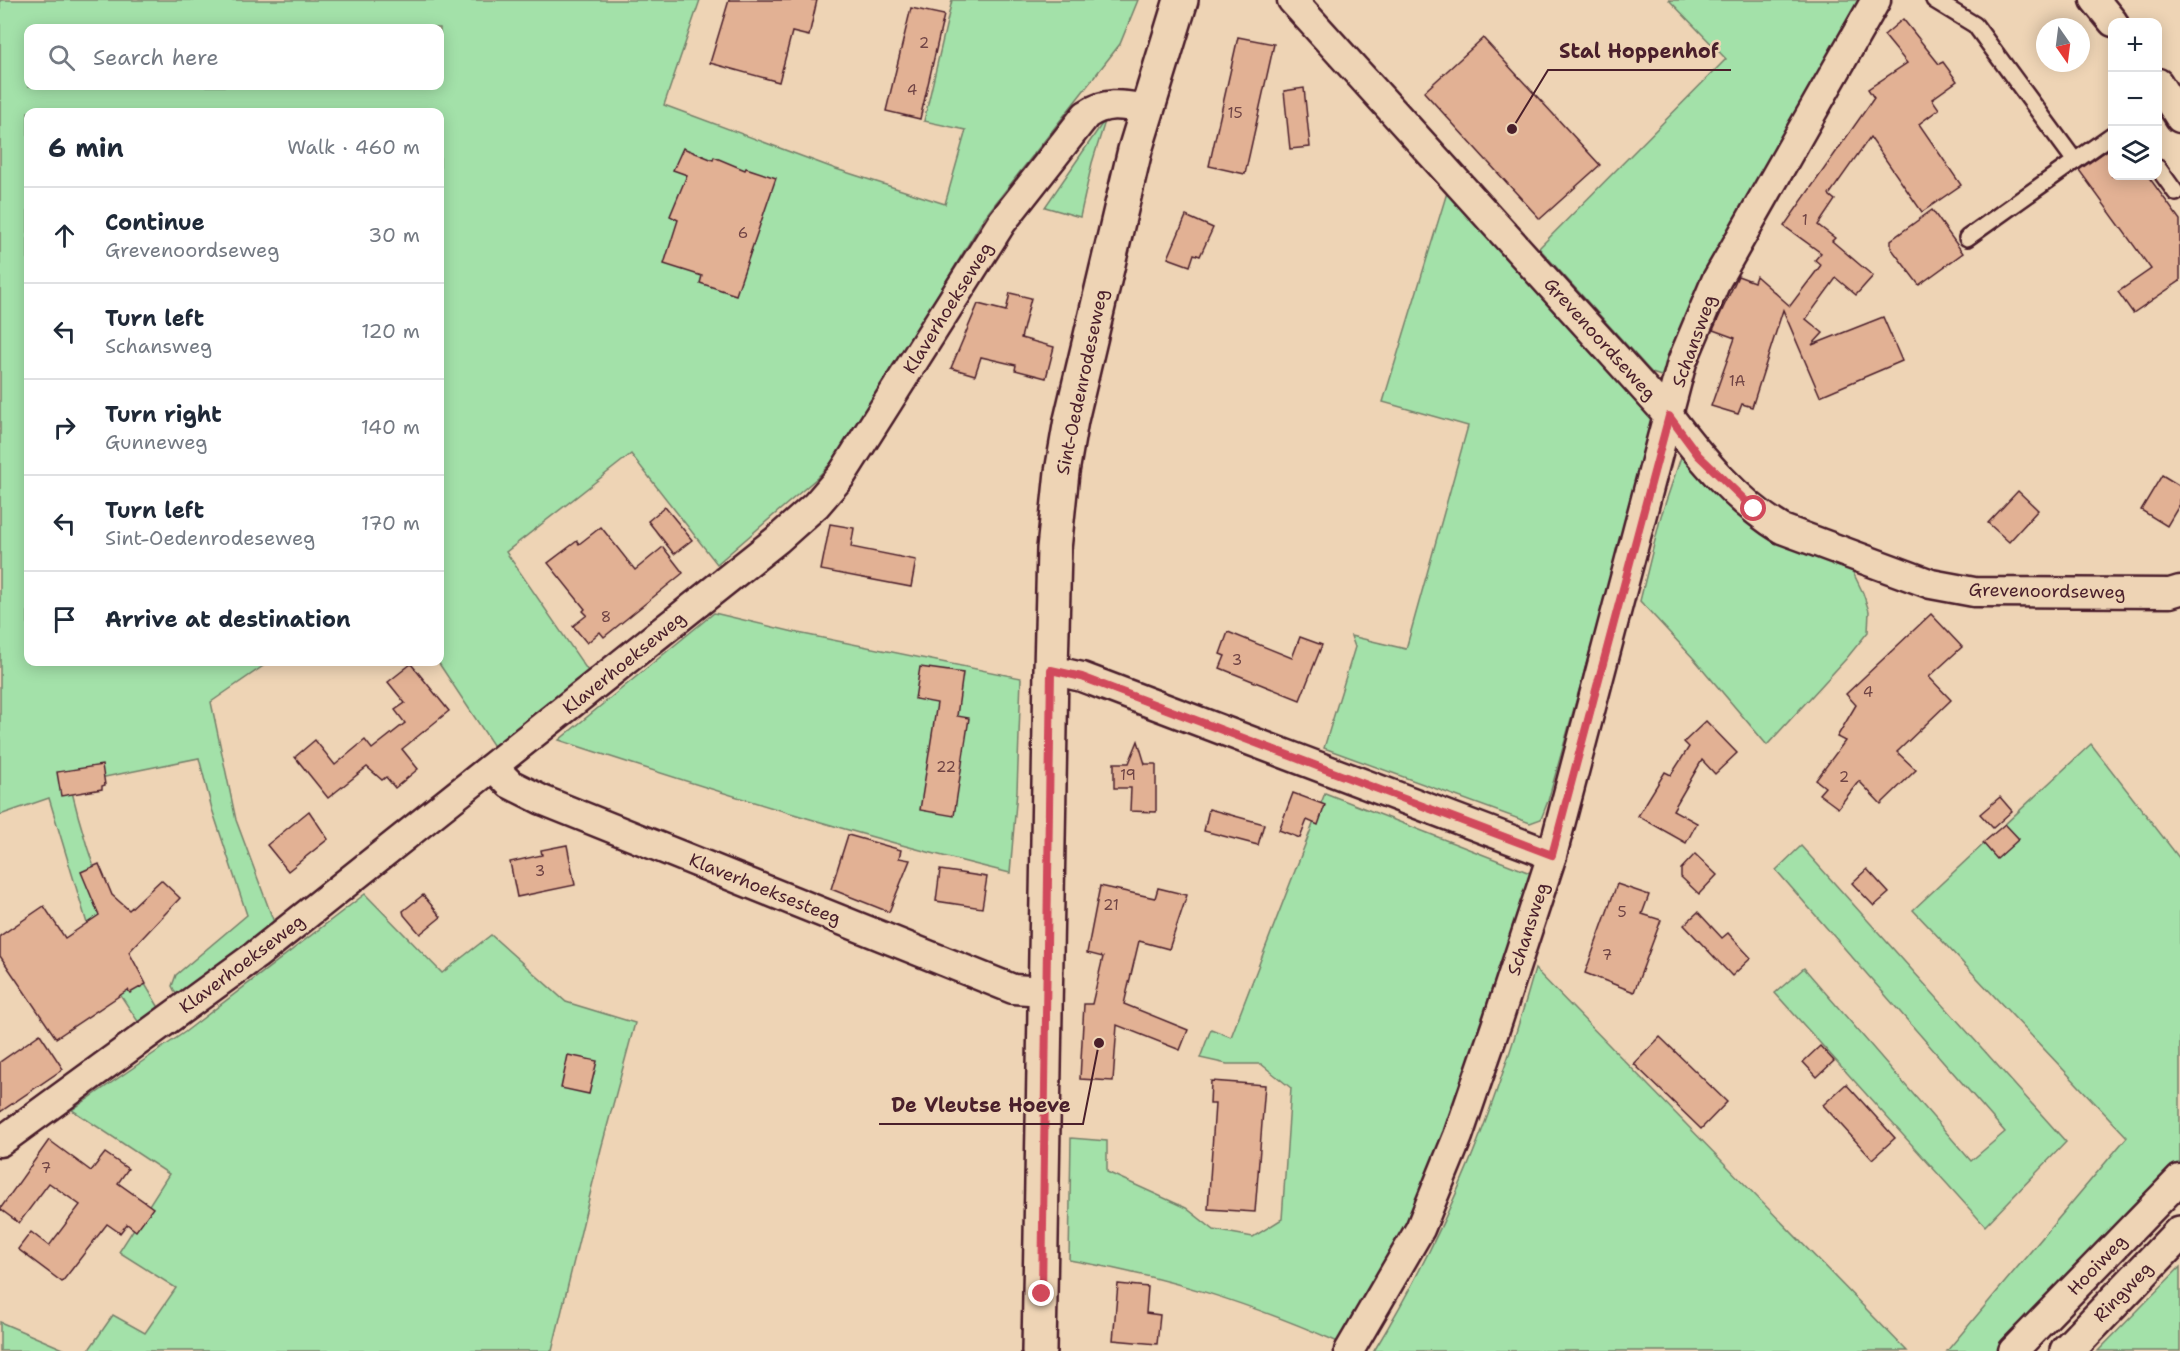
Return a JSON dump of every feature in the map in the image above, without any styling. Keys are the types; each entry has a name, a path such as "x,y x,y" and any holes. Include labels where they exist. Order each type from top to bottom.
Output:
{"street":[{"name":"Sint-Oedenrodeseweg","path":"1039,1351 1054,549 1071,420 1146,109 1181,0"},
{"name":"Grevenoordseweg","path":"1292,0 1669,416 1698,455 1767,520 1782,529 1931,584 1974,592 2169,592 2180,590"},
{"name":"Schansweg","path":"1349,1351 1420,1229 1461,1125 1552,855 1682,362 1716,281 1876,0"},
{"path":"2096,0 2110,18"},
{"path":"2162,91 2180,118"},
{"name":"Klaverhoekseweg","path":"0,1142 256,955 778,539 816,505 847,467 1002,222 1086,115 1099,106 1116,104 1146,109"},
{"path":"1051,670 1082,677 1552,855"},
{"name":"Klaverhoeksesteeg","path":"493,767 510,784 542,800 1013,989 1046,991"},
{"name":"Hooiweg","path":"2013,1351 2180,1179"},
{"name":"Ringweg","path":"2067,1351 2180,1233"}],"lane":[{"path":"1934,0 1975,25 2075,161"},
{"path":"1967,238 2108,138"},
{"path":"2162,175 2176,193"}],"green space":[{"path":"0,0 700,0 664,105 836,169 945,204 966,130 924,121 952,0 1138,0 1120,44 984,218 848,444 817,478 717,564 631,454 506,552 588,671 495,748 441,666 444,666 444,108 24,108 24,666 263,666 211,702 236,820 275,925 178,998 172,986 176,975 247,915 212,809 199,758 70,784 86,843 106,901 131,957 161,1011 141,1026 113,984 92,940 49,798 0,815"},
{"path":"1669,0 1859,0 1763,170 1661,376 1652,373 1539,248 1726,59"},
{"path":"1106,118 1092,163 1080,217 1045,207"},
{"path":"1449,186 1655,419 1548,801 1541,819 1530,823 1324,748 1355,647 1351,636 1406,649 1468,426 1383,402"},
{"path":"1681,457 1686,459 1704,483 1740,514 1847,560 1869,611 1868,632 1767,745 1695,660 1640,601 1661,516"},
{"path":"714,613 798,633 1021,678 1017,791 1010,873 896,844 783,811 559,740"},
{"path":"2091,744 2180,859 2180,1167 2005,1351 1947,1351 2127,1137 1913,910"},
{"path":"1325,793 1530,873 1474,1055 1428,1174 1402,1231 1372,1287 1338,1342 1206,1292 1139,1274 1069,1260 1071,1138 1107,1141 1107,1172 1186,1208 1214,1230 1253,1237 1282,1219 1291,1088 1261,1064 1227,1064 1200,1058 1211,1029 1231,1037"},
{"path":"1801,846 2066,1142 1985,1226 1775,993 1804,968 1971,1161 2005,1132 1776,870"},
{"path":"365,894 442,973 491,935 566,1002 635,1023 601,1149 552,1351 88,1351 113,1315 145,1333 176,1288 119,1252 169,1174 72,1110 185,1032"},
{"path":"1535,969 1907,1351 1374,1351 1425,1259 1468,1166 1504,1070"},
{"path":"2180,1267 2180,1351 2098,1351"},
{"path":"0,1322 68,1351 0,1351"}],"building":[{"path":"729,0 817,0 809,36 792,32 779,82 710,63"},
{"path":"911,8 944,15 920,119 886,111"},
{"path":"1903,19 1939,64 1943,62 1957,81 1932,99 1939,109 1919,124 1961,185 1922,212 1870,137 1829,195 1835,200 1818,225 1835,238 1832,241 1873,276 1856,295 1836,278 1806,319 1823,333 1812,345 1883,317 1902,361 1820,396 1783,310 1752,407 1742,404 1738,414 1711,406 1735,338 1713,330 1738,276 1754,282 1756,276 1790,306 1821,265 1815,260 1821,253 1784,226 1874,98 1868,89 1907,63 1884,35"},
{"path":"1238,37 1274,44 1245,174 1209,166"},
{"path":"1483,38 1600,165 1540,219 1424,92"},
{"path":"1304,88 1310,147 1290,149 1284,91"},
{"path":"683,148 713,160 714,157 745,170 746,168 776,178 736,295 700,283 702,276 664,264 678,220 670,216 687,175 673,170"},
{"path":"2108,150 2108,180 2151,180 2180,220 2180,281 2133,313 2118,292 2151,269 2079,170"},
{"path":"1932,210 1963,253 1919,285 1891,248 1891,240"},
{"path":"1186,216 1213,228 1200,256 1194,254 1190,266 1168,258"},
{"path":"1010,293 1031,298 1021,338 1054,347 1046,378 1015,370 1016,365 981,357 975,375 951,368 978,304 1006,311"},
{"path":"2162,475 2180,486 2180,504 2167,526 2141,510"},
{"path":"2018,491 2038,510 2009,542 1988,523"},
{"path":"665,507 692,540 674,554 648,521"},
{"path":"830,524 854,528 851,547 916,560 911,587 821,570"},
{"path":"601,527 635,570 663,547 683,573 604,637 600,632 587,643 573,626 587,615 583,611 585,609 548,563 577,541 579,544"},
{"path":"1931,614 1962,647 1929,677 1951,700 1897,752 1916,770 1881,804 1859,781 1838,808 1819,794 1825,787 1816,780 1845,741 1837,737 1856,705 1846,694"},
{"path":"1228,632 1292,658 1300,637 1322,645 1300,700 1220,668 1225,656 1220,654"},
{"path":"408,666 413,666 449,711 402,749 418,769 395,788 386,777 382,780 367,767 328,798 295,757 315,740 335,765 365,740 372,749 405,723 395,710 405,703 388,682"},
{"path":"920,667 963,673 957,716 969,718 954,816 920,810 937,703 915,699"},
{"path":"1706,721 1737,753 1715,774 1702,760 1673,810 1697,823 1686,843 1638,816 1665,772 1671,775 1689,747 1684,742"},
{"path":"1138,741 1145,764 1156,764 1156,812 1130,811 1131,788 1114,788 1114,763 1129,763"},
{"path":"102,765 105,785 102,789 61,796 57,772"},
{"path":"1293,793 1325,805 1318,825 1307,820 1300,838 1279,830"},
{"path":"2000,797 2012,811 1993,828 1980,814"},
{"path":"1209,809 1264,824 1258,845 1204,831"},
{"path":"309,811 328,839 288,871 267,845"},
{"path":"2005,824 2019,839 1997,859 1983,843"},
{"path":"848,835 901,850 899,858 910,860 889,912 831,889"},
{"path":"567,845 575,885 517,897 510,862 542,855 541,850"},
{"path":"1695,854 1717,875 1699,894 1681,877 1681,869"},
{"path":"99,864 112,895 129,910 161,880 180,898 129,952 146,984 130,993 128,990 56,1038 0,956 0,936 44,906 65,938 99,915 81,872"},
{"path":"1867,869 1889,893 1874,906 1852,883"},
{"path":"940,870 987,877 982,908 936,901"},
{"path":"1617,884 1649,895 1642,914 1661,920 1634,992 1585,973"},
{"path":"1100,886 1155,898 1158,888 1187,895 1169,949 1139,941 1124,1004 1188,1030 1180,1050 1117,1025 1113,1081 1080,1079 1084,1004 1092,1004 1103,957 1087,953"},
{"path":"423,895 441,917 420,934 403,911"},
{"path":"1698,912 1722,938 1728,933 1751,958 1732,976 1684,925"},
{"path":"40,1034 63,1069 0,1112 0,1062"},
{"path":"1660,1037 1727,1102 1701,1129 1634,1064"},
{"path":"1820,1046 1834,1061 1817,1077 1803,1062"},
{"path":"568,1055 597,1061 589,1094 561,1088"},
{"path":"1211,1081 1265,1085 1255,1212 1208,1209 1215,1104 1210,1104"},
{"path":"1846,1084 1895,1138 1872,1159 1823,1105"},
{"path":"49,1140 91,1171 105,1153 128,1169 118,1183 153,1208 136,1231 127,1224 120,1233 107,1224 62,1282 18,1249 31,1232 49,1246 80,1205 49,1183 19,1223 0,1209"},
{"path":"1118,1284 1148,1287 1146,1313 1160,1315 1157,1344 1113,1340"}],"place":[{"name":"Stal Hoppenhof","path":"1512,129"},
{"name":"De Vleutse Hoeve","path":"1099,1043"}],"route":[{"path":"1042,1294 1051,670 1082,677 1552,855 1669,416 1698,455 1754,509"}]}
